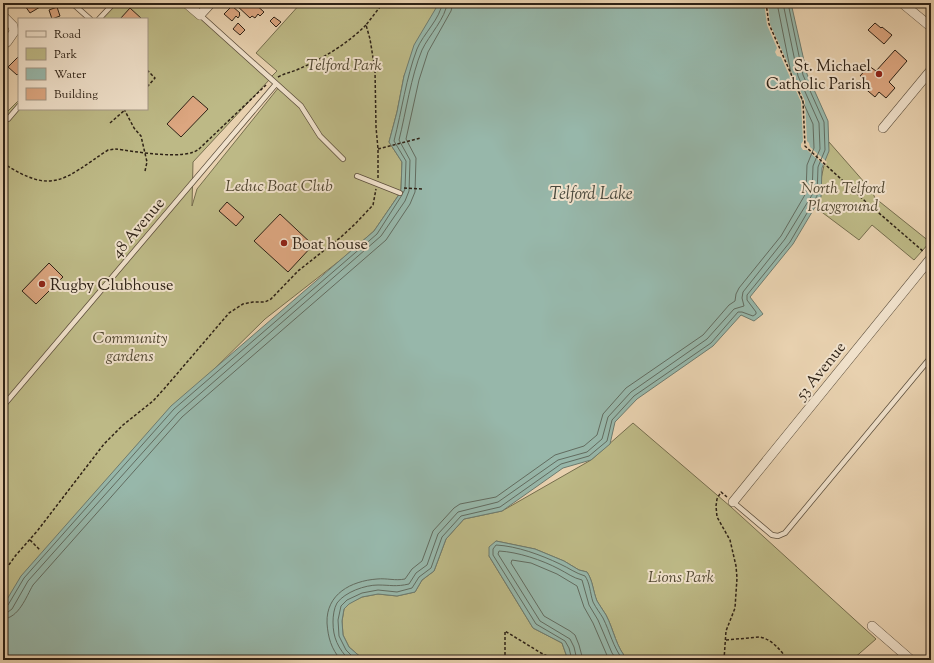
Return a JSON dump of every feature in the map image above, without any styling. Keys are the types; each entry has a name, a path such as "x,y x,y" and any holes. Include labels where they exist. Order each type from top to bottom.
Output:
{"street":[{"path":"186,3 200,15 211,3"},
{"path":"902,3 931,27"},
{"path":"3,16 13,26 14,32 8,42 3,45"},
{"path":"883,128 931,70"},
{"name":"53 Avenue","path":"733,502 931,258"},
{"path":"872,626 911,660"}],"lane":[{"path":"72,3 89,18"},
{"path":"100,18 114,3"},
{"path":"200,15 302,106 320,136 343,159"},
{"name":"48 Avenue","path":"3,406 276,84"},
{"path":"3,118 8,119 18,107"},
{"path":"357,176 400,194"},
{"path":"733,502 772,535 778,536 785,533 931,356"}],"path":[{"path":"378,165 375,70 366,25 383,3"},
{"path":"766,3 768,24 803,101 805,146 865,201 931,258"},
{"path":"148,71 155,78 148,86"},
{"path":"110,123 125,110 134,128 141,136 147,162 144,171"},
{"path":"378,149 421,138"},
{"path":"3,163 26,176 49,182 66,178 108,150 115,149 183,155"},
{"path":"400,188 422,189"},
{"path":"3,573 104,444 123,425 158,396 229,313 243,304 265,302 271,299 298,271 341,237 373,205"},
{"path":"724,660 728,626 735,608 737,578 730,540 717,517 716,506 720,492 733,502"},
{"path":"30,540 40,550"},
{"path":"505,660 505,631 553,660"},
{"path":"726,640 760,637 765,638 775,644 788,660"}],"green space":[{"path":"116,3 191,3 270,78 277,71 256,53 301,3 439,3 404,76 389,142 402,162 401,189 398,196 374,231 343,258 265,319 136,446 3,608 3,116 18,101 18,110 148,110 148,18 101,18","holes":["270,79 279,87 197,189 192,206 193,162"]},
{"name":"North Telford Playground","path":"829,142 872,191 875,198 930,242 914,260 872,225 859,240 815,207"},
{"name":"Lions Park","path":"633,423 731,507 876,639 852,660 628,660 621,650 609,621 597,601 591,579 587,572 579,570 564,561 535,549 496,541 489,556 533,628 562,643 568,660 364,660 349,647 343,635 342,621 344,609 349,603 362,597 378,594 397,596 415,592 422,580 434,571 446,539 464,519 502,511 591,460"}],"water":[{"name":"Telford Lake","path":"439,3 791,3 807,74 828,121 829,151 822,168 821,197 793,244 750,297 763,314 754,321 741,315 713,346 637,399 615,422 610,444 591,460 563,468 502,511 464,519 446,539 434,571 422,580 415,592 397,596 378,594 362,597 349,604 344,609 342,621 343,635 349,647 364,660 3,660 3,606 21,576 171,406 374,231 398,196 401,189 402,162 389,142 404,76 414,45"},
{"path":"496,541 535,549 564,561 579,570 587,572 591,579 597,601 609,621 621,650 628,660 568,660 562,643 533,628 489,556 489,547"}],"pier":[{"path":"764,3 768,3 770,24 805,101 807,141 810,147 827,162 825,166 807,150 803,150 801,147 803,141 801,102 781,57 777,56 775,52 777,48 767,25"}],"building":[{"path":"23,3 37,3 40,7 30,13"},
{"path":"234,3 254,3 264,12 260,16 258,14 255,18 252,16 250,18"},
{"path":"232,6 240,13 240,15 238,18 236,16 232,21 224,14"},
{"path":"57,7 60,16 52,18 49,10"},
{"path":"130,8 141,18 121,18"},
{"path":"274,17 281,22 276,27 270,21"},
{"path":"238,23 245,30 240,35 233,29"},
{"path":"875,23 892,35 884,44 868,30"},
{"name":"St. Michael Catholic Parish","path":"895,50 907,61 889,82 895,88 886,98 879,92 875,97 862,86 866,82 860,76 869,66 876,71"},
{"path":"18,57 17,75 8,67"},
{"path":"193,96 208,109 181,137 167,124"},
{"path":"227,202 244,217 236,226 219,211"},
{"name":"Boat house","path":"280,214 313,245 288,272 254,241"},
{"name":"Rugby Clubhouse","path":"49,263 63,277 36,304 22,291"}],"place":[{"name":"St. Michael Catholic Parish","path":"879,74"},
{"name":"Boat house","path":"284,243"},
{"name":"Rugby Clubhouse","path":"42,284"}],"park label":[{"name":"Telford Park","path":"344,64"},
{"name":"Leduc Boat Club","path":"279,185"},
{"name":"Community gardens","path":"130,346"}]}
